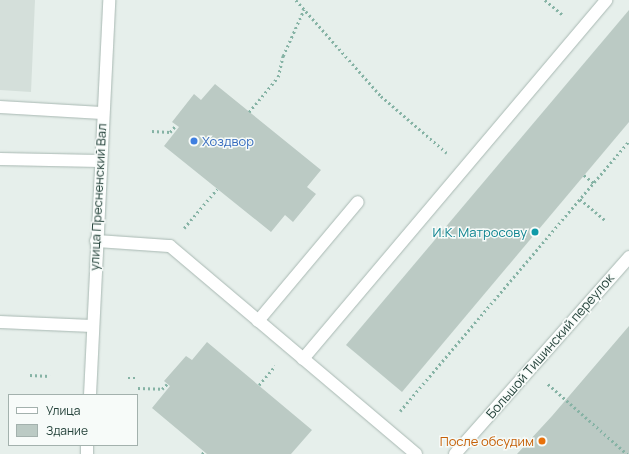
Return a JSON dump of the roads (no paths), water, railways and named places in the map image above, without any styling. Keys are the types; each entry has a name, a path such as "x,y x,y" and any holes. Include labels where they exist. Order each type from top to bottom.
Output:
{"main road":[{"name":"улица Пресненский Вал","path":"90,394 102,113 109,0"},
{"path":"303,359 606,0"},
{"path":"0,107 102,113"},
{"path":"0,159 100,161"},
{"path":"258,321 358,202"},
{"path":"96,241 170,246 416,454"},
{"name":"Большой Тишинский переулок","path":"455,454 629,257"},
{"path":"0,322 92,326"}],"place":[{"name":"Хоздвор","path":"194,141"},
{"name":"И.К. Матросову","path":"535,232"},
{"name":"После обсудим","path":"542,441"}]}
